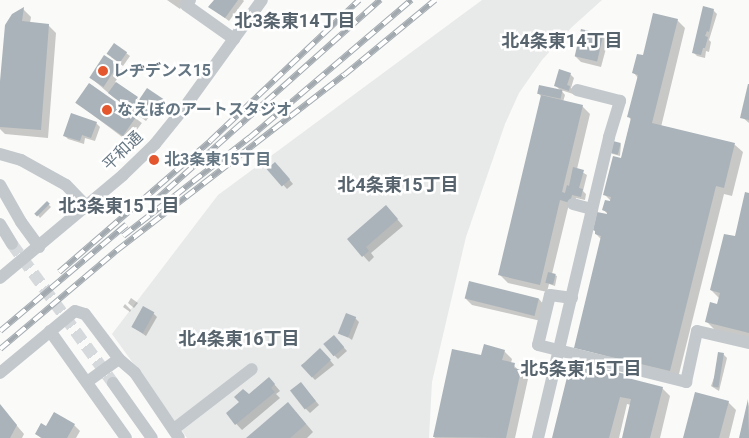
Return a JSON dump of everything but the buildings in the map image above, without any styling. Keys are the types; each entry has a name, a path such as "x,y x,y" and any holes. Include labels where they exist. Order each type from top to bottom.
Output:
{"street":[{"path":"190,0 186,5 234,39"},
{"name":"平和通","path":"2,272 39,247 123,176 155,144 184,108 262,0"},
{"path":"538,438 609,137 620,101 577,90"},
{"path":"0,154 21,160 58,180 71,189 86,206"},
{"path":"0,185 21,222 39,247"},
{"path":"573,204 592,209"},
{"path":"0,224 12,244"},
{"path":"572,298 550,295 538,345 559,352 686,382 697,331 749,343"},
{"path":"0,373 75,312 85,314 119,359 135,373 176,434 252,369"},
{"path":"50,331 126,438"},
{"path":"87,382 119,359"},
{"path":"113,383 152,438"}],"shaded area":[{"path":"482,0 602,0 572,27 542,60 519,93 505,124 466,237 432,382 429,438 187,438 112,334 218,195"}],"tunnel":[{"path":"12,244 113,383"}],"railway":[{"path":"59,272 210,141 359,0"},
{"path":"151,204 380,0"},
{"path":"123,236 249,138 411,0"},
{"path":"0,349 116,251 344,75 435,0"},
{"path":"0,331 126,225"}],"place":[{"name":"レヂデンス15","path":"103,71"},
{"name":"なえぼのアートスタジオ","path":"107,110"},
{"name":"北3条東15丁目","path":"154,160"}],"district":[{"name":"北3条東14丁目","path":"295,21"},
{"name":"北4条東14丁目","path":"562,41"},
{"name":"北4条東15丁目","path":"398,185"},
{"name":"北3条東15丁目","path":"119,206"},
{"name":"北4条東16丁目","path":"239,339"},
{"name":"北5条東15丁目","path":"581,369"}]}
